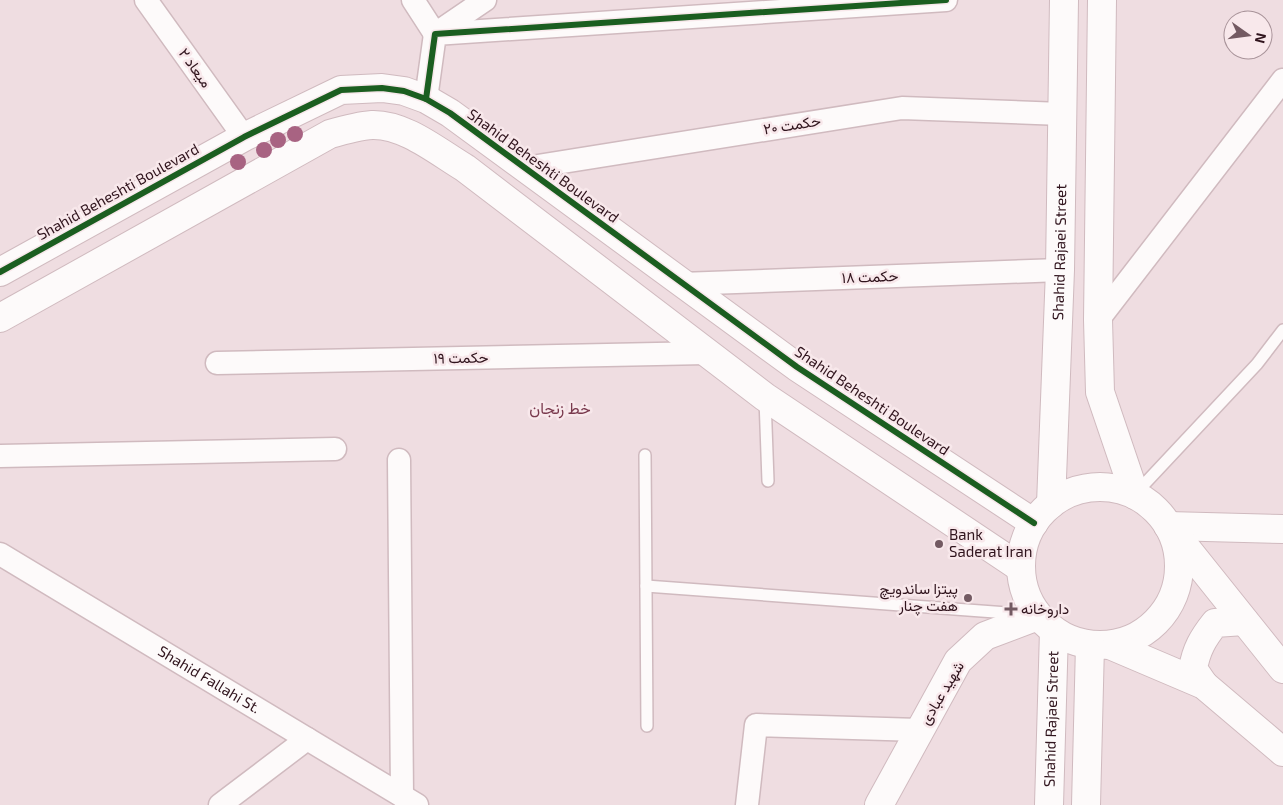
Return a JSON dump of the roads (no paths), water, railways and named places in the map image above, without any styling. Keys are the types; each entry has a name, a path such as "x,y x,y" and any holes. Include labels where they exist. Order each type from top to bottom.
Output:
{"street":[{"name":"میعاد ۲","path":"146,0 244,137"},
{"path":"413,0 435,34 426,99"},
{"path":"435,34 486,0"},
{"path":"435,34 946,0"},
{"name":"Shahid Rajaei Street","path":"1043,513 1060,270 1064,0"},
{"path":"1102,0 1098,320 1100,392 1135,495"},
{"path":"1098,320 1283,80"},
{"name":"Shahid Beheshti Boulevard","path":"0,272 244,137 341,90 382,88 404,91 426,99 450,114 797,367 1043,513"},
{"name":"حکمت ۲۰","path":"525,168 902,108 1062,114"},
{"path":"0,318 330,134 374,125 412,136 465,168 765,397 1021,568"},
{"name":"حکمت ۱۸","path":"681,284 1060,270"},
{"name":"حکمت ۱۹","path":"217,363 706,353"},
{"path":"765,397 797,367"},
{"path":"0,456 335,449"},
{"path":"399,460 409,800"},
{"path":"1204,685 1100,645 1071,640 1046,623 1025,593 1021,568 1024,544 1043,513 1070,493 1092,487 1114,488 1135,495 1154,508 1283,669"},
{"path":"1168,526 1283,528"},
{"path":"1100,645 1135,638 1156,622 1171,601 1178,576 1178,550 1168,526"},
{"name":"Shahid Fallahi St.","path":"0,554 409,800"},
{"path":"1244,621 1215,624 1204,637 1195,654 1193,668 1204,685 1283,752"},
{"name":"Shahid Rajaei Street","path":"1046,623 1049,805"},
{"name":"شهید عبادی","path":"879,805 958,661 985,636 1046,623"},
{"path":"1086,805 1100,645"},
{"path":"747,805 756,725 919,730"},
{"path":"220,805 307,739"}],"lane":[{"path":"1135,495 1257,364 1283,330"},
{"path":"765,397 768,481"},
{"path":"645,455 647,726"},
{"path":"646,586 1046,623"}],"place":[{"name":"Bank Saderat Iran","path":"939,544"},
{"name":"پیتزا ساندویچ هفت چنار","path":"968,598"},
{"name":"داروخانه","path":"1011,609"}],"district":[{"name":"خط زنجان","path":"560,408"}]}
